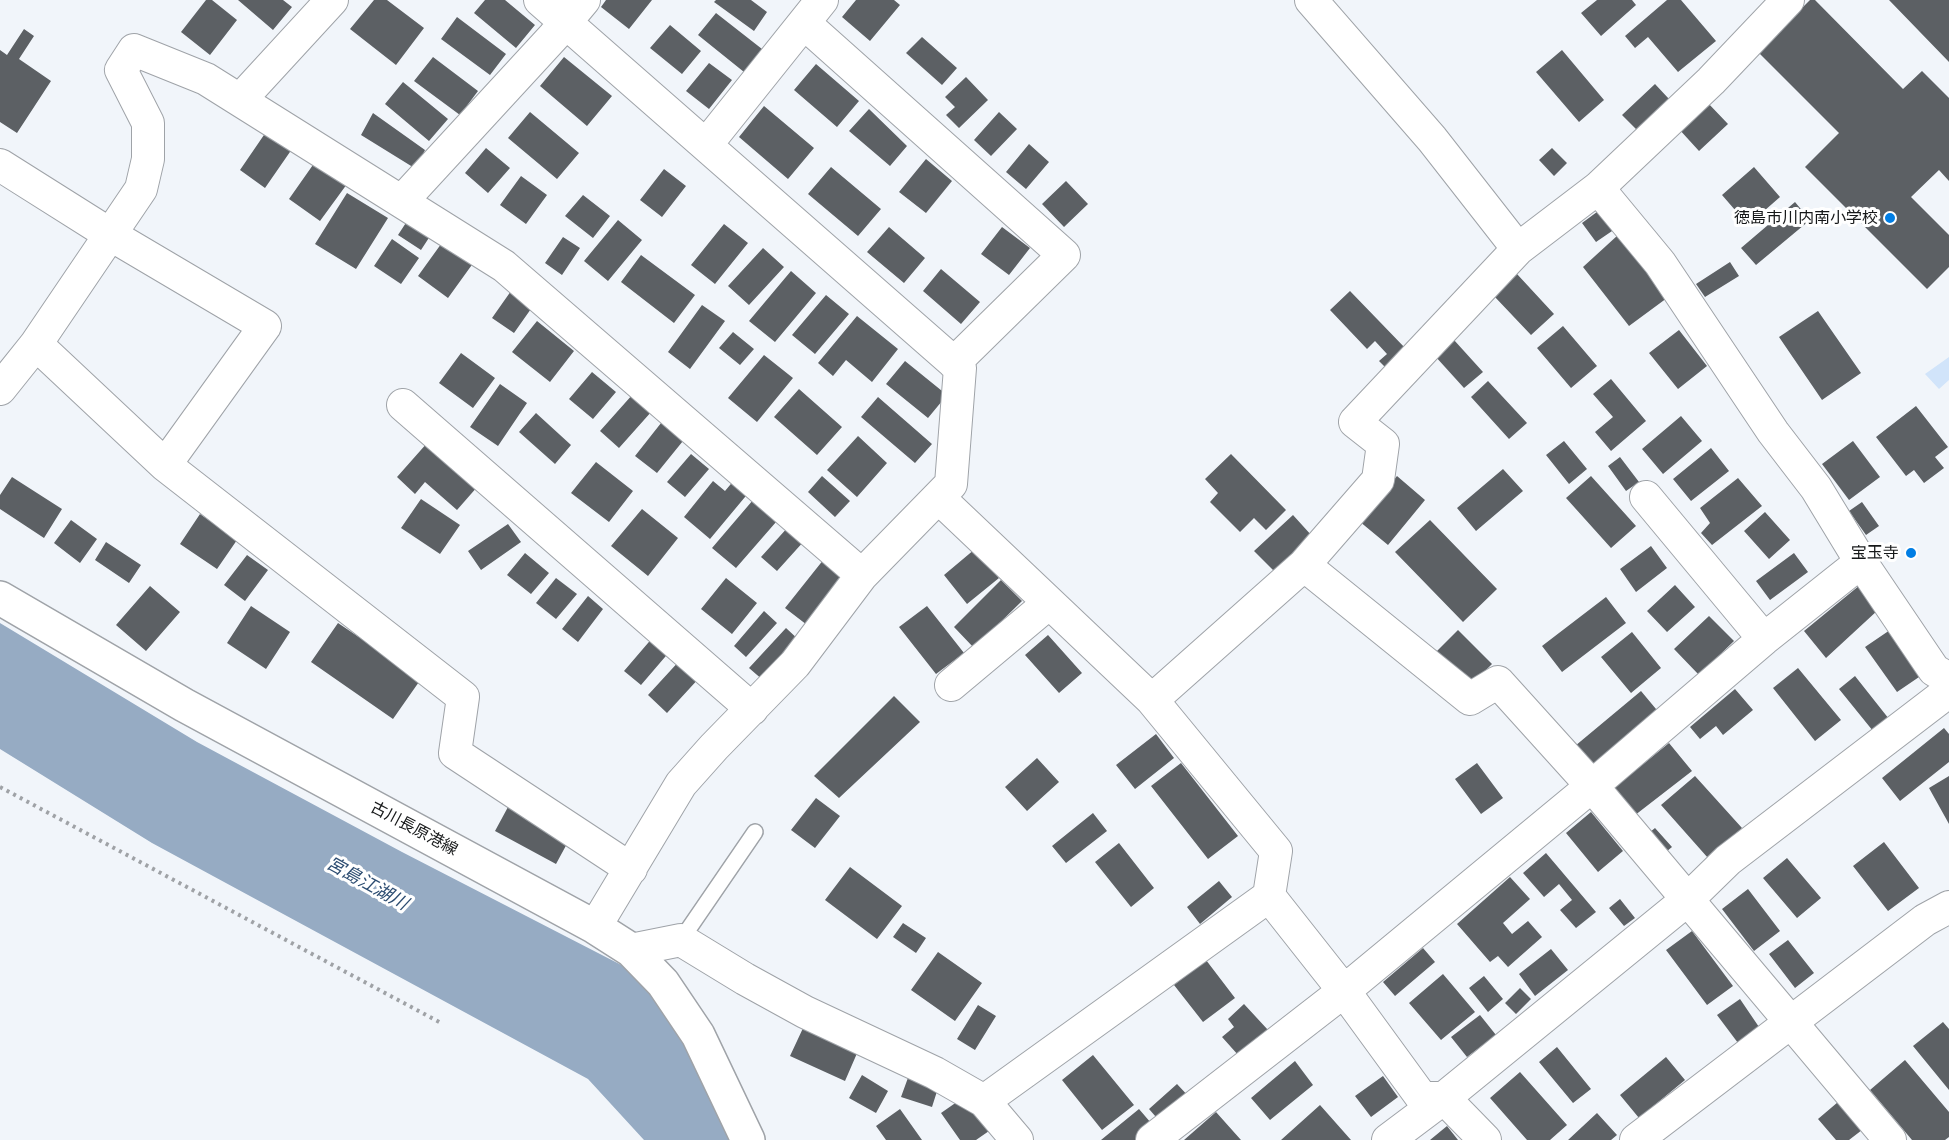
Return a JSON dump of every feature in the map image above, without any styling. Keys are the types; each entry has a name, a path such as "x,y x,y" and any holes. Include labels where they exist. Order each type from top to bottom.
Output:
{"main road":[{"name":"古川長原港線","path":"0,598 184,705 596,927 631,950 663,983 698,1035 748,1140"}],"street":[{"path":"240,100 332,0"},
{"path":"540,0 575,11 706,145 960,368 951,484 862,575 795,664 681,784 596,927"},
{"path":"1311,0 1432,139 1518,249"},
{"path":"1152,700 1304,565 1378,480 1383,444 1355,422 1518,249 1598,188 1711,81 1788,0"},
{"path":"402,201 575,11"},
{"path":"706,145 813,11 1064,255 954,363"},
{"path":"0,389 36,344 141,189 148,159 148,123 121,70 134,50 206,79 504,266 862,575"},
{"path":"0,165 111,235 265,326 165,465"},
{"path":"1598,188 1660,263 1773,432 1816,488 1861,562 1934,670 1949,679"},
{"path":"36,344 165,465 463,698 455,753 631,869"},
{"path":"403,405 752,709"},
{"path":"1646,497 1764,639"},
{"path":"939,498 1152,700 1276,851 1269,896 984,1101"},
{"path":"1152,1140 1344,991 1592,786 1764,639 1861,562"},
{"path":"1304,565 1470,699 1498,682 1592,786 1890,1140"},
{"path":"951,685 1049,603"},
{"path":"1388,1140 1444,1098 1687,900 1728,860 1949,690"},
{"path":"1269,896 1344,991 1422,1098 1444,1098 1485,1140"},
{"path":"1636,1140 1925,920 1949,907"},
{"path":"631,950 681,940 745,980 805,1012 935,1073 984,1101 1017,1140"}],"lane":[{"path":"681,940 755,832"}],"path":[{"path":"0,787 442,1024"}],"shaded area":[{"path":"1949,357 1949,380 1939,389 1925,374"}],"water":[{"name":"宮島江湖川","path":"0,623 197,742 402,852 631,970 678,1028 733,1140 644,1140 588,1079 152,843 0,749"}],"building":[{"path":"206,0 212,0 237,20 210,55 181,32"},
{"path":"238,0 283,0 292,7 273,30"},
{"path":"374,0 387,0 424,28 396,65 350,29"},
{"path":"485,0 505,0 535,25 516,48 474,13"},
{"path":"606,0 652,0 629,29 601,7"},
{"path":"716,0 751,0 767,12 754,31 714,2"},
{"path":"856,0 894,0 900,5 870,41 842,17"},
{"path":"1597,0 1632,0 1636,5 1601,36 1581,13"},
{"path":"1667,0 1681,0 1716,41 1678,72 1648,37 1635,48 1625,36"},
{"path":"1810,0 1815,0 1903,89 1922,71 1949,98 1949,181 1939,170 1911,197 1949,235 1949,267 1927,289 1805,167 1839,133 1758,52"},
{"path":"1889,0 1949,0 1949,62"},
{"path":"716,13 762,49 744,72 698,35"},
{"path":"457,17 506,54 490,75 441,39"},
{"path":"670,25 701,51 682,74 650,48"},
{"path":"24,29 34,36 19,59 51,81 17,133 0,122 0,50 7,55"},
{"path":"922,37 957,68 942,85 906,53"},
{"path":"1562,50 1604,100 1579,122 1536,72"},
{"path":"433,57 478,91 460,115 414,81"},
{"path":"564,57 612,96 587,126 540,86"},
{"path":"709,63 732,80 709,109 686,91"},
{"path":"816,64 859,101 837,127 794,90"},
{"path":"966,77 988,100 959,128 946,115 955,107 945,97"},
{"path":"403,82 448,119 429,141 385,104"},
{"path":"1655,84 1669,99 1637,130 1622,115"},
{"path":"1707,102 1728,124 1699,151 1678,128"},
{"path":"764,106 814,148 788,179 739,137"},
{"path":"869,109 907,146 890,166 849,131"},
{"path":"530,112 579,153 557,179 508,138"},
{"path":"999,112 1017,129 991,156 974,140"},
{"path":"373,113 425,150 416,169 361,135"},
{"path":"266,132 292,149 265,188 240,170"},
{"path":"1029,144 1049,162 1026,189 1006,172"},
{"path":"486,148 510,168 488,193 465,173"},
{"path":"1552,148 1567,163 1554,176 1539,160"},
{"path":"926,159 952,181 926,213 899,192"},
{"path":"315,162 347,184 320,221 289,199"},
{"path":"831,167 881,209 858,236 808,194"},
{"path":"1754,167 1780,197 1748,225 1722,195"},
{"path":"664,169 686,186 662,217 640,200"},
{"path":"521,176 547,195 526,224 500,205"},
{"path":"1066,181 1088,204 1064,227 1042,204"},
{"path":"347,193 388,218 356,269 315,244"},
{"path":"583,195 610,216 593,238 565,216"},
{"path":"1795,202 1810,220 1756,265 1741,248"},
{"path":"1601,209 1615,229 1596,242 1582,223"},
{"path":"413,212 436,227 421,250 398,235"},
{"path":"618,220 642,240 608,281 584,261"},
{"path":"724,224 748,243 715,284 691,265"},
{"path":"889,227 925,258 904,283 867,252"},
{"path":"1002,227 1030,248 1009,275 981,254"},
{"path":"449,233 479,255 448,298 418,276"},
{"path":"1618,235 1667,298 1629,326 1583,267"},
{"path":"563,237 580,248 562,275 545,263"},
{"path":"392,239 419,258 401,284 374,266"},
{"path":"763,248 784,267 749,305 728,286"},
{"path":"641,255 695,295 674,323 621,282"},
{"path":"1730,262 1739,276 1705,297 1696,284"},
{"path":"941,269 980,302 961,324 923,291"},
{"path":"791,271 816,293 775,342 749,321"},
{"path":"1517,274 1554,314 1531,335 1494,296"},
{"path":"511,291 533,306 514,333 492,318"},
{"path":"1350,291 1407,350 1387,369 1379,361 1387,354 1375,341 1367,349 1330,310"},
{"path":"826,295 849,314 815,354 792,335"},
{"path":"702,305 725,321 690,369 668,352"},
{"path":"1818,311 1861,373 1822,400 1779,337"},
{"path":"857,316 898,349 872,382 846,360 833,376 818,363"},
{"path":"537,321 574,351 550,382 512,352"},
{"path":"1563,326 1597,366 1571,388 1537,348"},
{"path":"1679,330 1707,366 1678,389 1649,353"},
{"path":"733,332 754,349 740,365 719,348"},
{"path":"1454,340 1483,372 1464,388 1435,356"},
{"path":"461,353 495,378 473,408 439,383"},
{"path":"764,355 793,378 757,422 728,398"},
{"path":"905,361 947,395 928,418 886,384"},
{"path":"592,372 616,392 593,419 569,399"},
{"path":"1611,379 1646,421 1611,451 1595,432 1613,417 1593,394"},
{"path":"1488,381 1527,423 1509,439 1471,397"},
{"path":"500,384 527,403 498,446 470,427"},
{"path":"799,389 842,427 817,455 774,417"},
{"path":"633,394 652,411 619,448 600,431"},
{"path":"878,397 932,444 915,463 861,417"},
{"path":"1916,406 1948,447 1935,457 1944,468 1924,483 1914,470 1906,476 1876,437"},
{"path":"536,413 571,445 555,464 519,432"},
{"path":"1681,416 1702,441 1663,474 1642,449"},
{"path":"665,418 687,436 657,473 635,456"},
{"path":"858,436 887,463 857,497 827,470"},
{"path":"1564,441 1587,469 1569,484 1546,455"},
{"path":"1853,441 1880,477 1849,500 1822,464"},
{"path":"428,442 478,486 457,510 425,482 415,494 397,477"},
{"path":"1711,448 1729,471 1691,501 1673,479"},
{"path":"691,454 709,469 685,497 667,482"},
{"path":"1231,454 1286,510 1266,530 1254,518 1240,532 1210,502 1218,493 1205,479"},
{"path":"1620,457 1639,482 1626,491 1608,466"},
{"path":"596,462 633,491 609,522 571,493"},
{"path":"1503,469 1523,491 1476,531 1457,508"},
{"path":"740,473 755,485 710,539 684,517 713,481 725,491"},
{"path":"822,476 850,501 835,517 808,492"},
{"path":"1397,476 1425,500 1388,545 1359,521"},
{"path":"1591,476 1636,526 1611,548 1566,498"},
{"path":"12,477 62,509 44,538 0,509 0,495"},
{"path":"1738,478 1762,506 1712,545 1701,533 1710,523 1700,508"},
{"path":"759,493 783,514 736,568 712,548"},
{"path":"421,499 460,525 440,554 401,528"},
{"path":"1862,502 1879,526 1866,535 1849,511"},
{"path":"642,509 678,538 648,576 611,546"},
{"path":"1765,512 1790,540 1769,559 1744,531"},
{"path":"200,514 237,540 217,569 180,544"},
{"path":"1293,515 1312,536 1274,571 1254,551"},
{"path":"71,520 97,539 80,563 54,543"},
{"path":"1430,520 1497,589 1463,622 1395,552"},
{"path":"508,524 521,542 481,570 468,551"},
{"path":"789,526 805,540 777,571 761,557"},
{"path":"106,542 141,565 129,583 95,560"},
{"path":"1651,546 1667,568 1636,592 1620,569"},
{"path":"975,549 999,578 967,604 944,575"},
{"path":"525,553 549,573 531,594 507,575"},
{"path":"1794,553 1808,572 1770,600 1756,581"},
{"path":"247,555 268,570 245,601 224,585"},
{"path":"824,559 850,579 811,628 785,608"},
{"path":"556,578 577,594 556,619 536,603"},
{"path":"726,578 757,603 732,634 701,609"},
{"path":"1001,580 1022,601 974,648 954,627"},
{"path":"1675,585 1695,607 1667,632 1647,611"},
{"path":"1860,585 1878,610 1826,658 1804,631"},
{"path":"150,586 180,612 146,651 116,625"},
{"path":"588,596 603,609 578,642 562,629"},
{"path":"1606,597 1626,623 1562,672 1542,646"},
{"path":"251,606 290,632 266,669 227,643"},
{"path":"927,606 964,653 936,674 899,627"},
{"path":"764,611 777,623 746,657 734,646"},
{"path":"1709,616 1734,641 1699,675 1674,649"},
{"path":"338,623 421,679 393,719 311,662"},
{"path":"786,628 800,641 764,681 749,668"},
{"path":"1458,630 1492,664 1471,685 1437,651"},
{"path":"1890,630 1922,675 1897,692 1865,647"},
{"path":"1632,632 1661,668 1631,693 1601,657"},
{"path":"1048,635 1082,673 1059,693 1025,655"},
{"path":"654,636 671,650 641,685 624,671"},
{"path":"682,658 701,676 667,713 648,695"},
{"path":"1798,668 1841,720 1815,741 1773,688"},
{"path":"1855,676 1889,719 1873,731 1839,689"},
{"path":"1735,689 1753,710 1723,735 1716,726 1700,739 1690,727"},
{"path":"1641,691 1661,715 1595,770 1575,746"},
{"path":"894,696 920,722 839,798 814,776"},
{"path":"1944,728 1949,734 1949,762 1900,801 1882,778"},
{"path":"1156,734 1174,758 1135,789 1116,765"},
{"path":"1669,743 1692,771 1630,819 1609,792"},
{"path":"1037,758 1059,782 1027,811 1005,787"},
{"path":"1181,763 1238,836 1208,859 1151,786"},
{"path":"1477,763 1503,798 1481,814 1455,779"},
{"path":"1695,776 1742,828 1708,858 1661,805"},
{"path":"1949,776 1949,824 1929,788"},
{"path":"816,798 840,816 815,848 791,830"},
{"path":"508,807 569,840 556,864 495,831"},
{"path":"1591,812 1623,851 1598,872 1566,833"},
{"path":"1093,813 1107,831 1066,863 1052,846"},
{"path":"1655,828 1672,847 1661,856 1644,837"},
{"path":"1884,842 1919,888 1888,911 1853,866"},
{"path":"1119,843 1154,888 1131,907 1095,862"},
{"path":"1546,853 1596,912 1576,928 1560,910 1572,900 1559,884 1544,897 1523,873"},
{"path":"1787,858 1821,898 1797,918 1763,878"},
{"path":"850,867 902,906 877,939 825,900"},
{"path":"1510,877 1530,899 1503,923 1512,934 1528,921 1542,937 1508,967 1498,956 1490,962 1457,924"},
{"path":"1219,881 1232,897 1200,924 1187,907"},
{"path":"1748,889 1780,931 1754,951 1722,909"},
{"path":"1620,899 1635,918 1624,926 1609,908"},
{"path":"903,923 926,938 916,953 893,937"},
{"path":"1692,931 1733,986 1707,1005 1666,950"},
{"path":"1788,940 1814,973 1795,988 1769,954"},
{"path":"1423,948 1435,962 1395,996 1383,982"},
{"path":"1551,949 1568,970 1535,996 1519,974"},
{"path":"938,952 982,983 955,1021 911,990"},
{"path":"1206,960 1235,998 1203,1022 1174,985"},
{"path":"1443,974 1475,1012 1441,1040 1409,1003"},
{"path":"1484,976 1503,999 1488,1012 1469,988"},
{"path":"1520,988 1531,999 1516,1014 1505,1003"},
{"path":"1740,999 1759,1027 1738,1043 1717,1015"},
{"path":"1244,1004 1268,1030 1239,1056 1222,1037 1234,1027 1228,1019"},
{"path":"978,1005 996,1016 975,1050 957,1039"},
{"path":"1480,1015 1496,1035 1467,1057 1451,1037"},
{"path":"1943,1022 1949,1029 1949,1090 1913,1046"},
{"path":"804,1026 858,1051 845,1081 790,1056"},
{"path":"1557,1047 1591,1089 1573,1103 1539,1062"},
{"path":"1093,1055 1134,1105 1102,1130 1062,1080"},
{"path":"1666,1057 1685,1080 1639,1118 1620,1095"},
{"path":"1905,1060 1949,1112 1949,1137 1945,1140 1912,1140 1870,1090"},
{"path":"1295,1061 1313,1085 1270,1120 1251,1098"},
{"path":"1520,1072 1567,1125 1550,1140 1527,1140 1490,1098"},
{"path":"862,1075 888,1091 876,1113 849,1098"},
{"path":"909,1075 939,1085 932,1107 901,1097"},
{"path":"1383,1076 1398,1097 1371,1117 1355,1096"},
{"path":"1177,1084 1191,1099 1163,1125 1149,1109"},
{"path":"964,1097 989,1131 976,1140 960,1140 941,1113"},
{"path":"1838,1102 1862,1130 1849,1140 1836,1140 1818,1119"},
{"path":"1320,1105 1351,1140 1281,1140"},
{"path":"900,1109 922,1140 886,1140 876,1126"},
{"path":"1139,1109 1157,1130 1144,1140 1101,1140"},
{"path":"1216,1112 1241,1140 1184,1140"},
{"path":"1597,1113 1617,1135 1611,1140 1568,1140"},
{"path":"1447,1126 1458,1140 1430,1140"}],"place":[{"name":"徳島市川内南小学校","path":"1890,218"},
{"name":"宝玉寺","path":"1911,553"}]}
